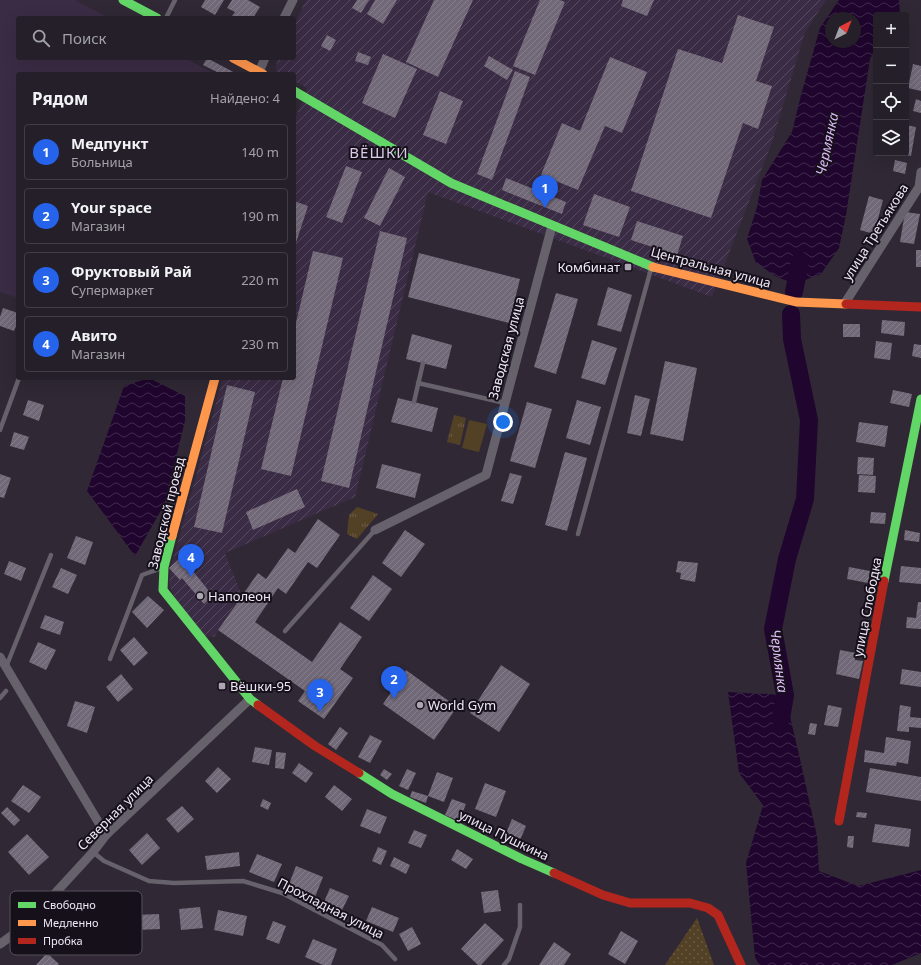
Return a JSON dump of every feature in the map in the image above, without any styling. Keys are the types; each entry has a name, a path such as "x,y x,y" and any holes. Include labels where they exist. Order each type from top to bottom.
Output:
{"street":[{"path":"123,0 153,16"},
{"path":"285,16 293,0"},
{"path":"237,60 259,72"},
{"path":"261,72 264,60"},
{"name":"Центральная улица","path":"296,93 451,183 652,267 796,302 921,307"},
{"name":"улица Третьякова","path":"845,303 919,187 921,172"},
{"name":"Заводская улица","path":"376,530 486,475 552,226"},
{"name":"Заводской проезд","path":"214,380 164,567 163,590 250,699"},
{"name":"улица Слободка","path":"839,821 901,494 921,399"},
{"path":"0,657 106,835"},
{"name":"Северная улица","path":"57,891 93,852 106,835 250,699"},
{"name":"улица Пушкина","path":"250,699 315,746 392,794 522,859 603,895 630,903 690,903 708,908 718,915 732,942 741,965"},
{"name":"Северная улица","path":"0,944 10,937"}],"lane":[{"path":"167,16 175,0"},
{"path":"578,534 652,267"},
{"path":"414,402 423,363"},
{"path":"0,430 18,380"},
{"path":"418,383 505,403"},
{"path":"285,631 376,530"},
{"path":"6,667 51,555"},
{"path":"110,660 142,575 164,567"},
{"path":"0,698 6,692"},
{"name":"Прохладная улица","path":"93,852 104,861 149,881 174,883 243,881 282,894 382,945 395,959"},
{"path":"504,965 509,959 520,927 520,905"}],"shaded area":[{"path":"0,0 75,0 105,16 16,16 16,60 189,60 211,72 16,72 16,297 0,292"},
{"path":"306,0 826,0 805,32 772,142 712,297 428,192 355,497 225,553 241,594 214,637 203,636 179,608 169,584 171,567 222,380 296,380 296,117 307,88 296,82 296,72 278,72 276,71 276,65 278,60 296,60 296,22"}],"green space":[{"path":"454,415 466,418 460,445 447,442"},
{"path":"469,420 487,424 479,452 462,448"},
{"path":"357,507 378,514 357,539 347,534 349,515"},
{"path":"697,918 714,965 665,965"}],"water":[{"path":"839,0 899,0 900,12 873,12 873,53 870,59 846,215 839,248 821,274 795,284 777,277 756,263 747,239 757,207 762,180 792,132 820,28 825,21 825,48 861,48 861,12 831,12"},
{"path":"143,380 153,380 185,396 185,421 164,505 135,556 87,491 124,386"},
{"path":"728,692 785,695 817,836 819,871 858,886 921,870 921,953 892,965 759,965 755,957 746,863 763,805 739,773"}],"building":[{"path":"205,0 224,0 215,15 201,7"},
{"path":"232,0 248,0 260,7 254,16 232,16 235,12 227,8"},
{"path":"357,0 369,0 361,13 352,8"},
{"path":"375,0 397,0 383,24 367,14"},
{"path":"434,0 473,0 438,77 406,62"},
{"path":"540,0 560,0 565,2 535,75 513,66"},
{"path":"623,0 654,0 647,16 621,6"},
{"path":"738,15 774,27 756,81 772,86 758,129 743,123 711,218 631,191 678,49 722,63"},
{"path":"327,35 336,40 330,51 321,46"},
{"path":"358,52 371,57 368,65 355,61"},
{"path":"383,54 417,69 395,118 362,103"},
{"path":"489,56 513,70 507,80 484,66"},
{"path":"610,57 647,72 622,133 605,126 578,190 541,175 562,123 580,131"},
{"path":"206,60 211,60 233,72 217,72 203,65"},
{"path":"913,64 921,66 921,91 909,88"},
{"path":"515,71 530,77 492,180 477,174"},
{"path":"440,91 463,101 446,144 423,135"},
{"path":"916,99 921,101 921,113 913,111"},
{"path":"909,126 916,127 911,156 909,156"},
{"path":"895,160 907,163 905,174 893,171"},
{"path":"346,166 362,172 342,223 326,217"},
{"path":"389,168 405,177 380,226 364,218"},
{"path":"506,178 566,202 562,214 502,190"},
{"path":"594,194 630,207 619,237 583,225"},
{"path":"869,196 883,200 874,234 860,230"},
{"path":"296,202 308,206 296,243"},
{"path":"905,212 920,214 914,244 900,242"},
{"path":"637,221 683,236 677,255 631,240"},
{"path":"380,231 407,238 349,488 321,481"},
{"path":"916,250 921,250 921,267 916,267"},
{"path":"313,251 343,258 291,476 261,469 283,380 296,380 296,323"},
{"path":"419,253 520,279 509,323 408,297"},
{"path":"608,287 632,295 621,332 597,325"},
{"path":"556,293 578,299 556,374 534,367"},
{"path":"3,308 16,312 16,326 14,331 0,326 0,317"},
{"path":"882,320 905,322 904,336 881,333"},
{"path":"843,324 860,324 860,337 843,337"},
{"path":"412,334 452,345 446,369 406,359"},
{"path":"592,340 617,348 605,385 581,378"},
{"path":"876,341 892,343 890,360 874,358"},
{"path":"914,344 921,345 921,358 912,356"},
{"path":"665,361 697,368 683,441 650,434"},
{"path":"227,385 255,392 222,533 194,527"},
{"path":"893,390 912,394 909,407 890,403"},
{"path":"635,395 650,399 641,436 627,433"},
{"path":"398,398 438,408 432,432 391,422"},
{"path":"28,400 44,405 39,421 23,415"},
{"path":"577,400 601,407 590,445 566,438"},
{"path":"527,402 552,409 535,468 510,461"},
{"path":"859,422 888,426 885,447 856,442"},
{"path":"14,432 29,437 24,450 10,446"},
{"path":"565,452 587,458 567,531 545,525"},
{"path":"858,457 874,458 873,475 857,474"},
{"path":"382,464 421,474 415,498 376,488"},
{"path":"510,473 522,476 513,504 501,501"},
{"path":"0,474 11,478 4,498 0,497"},
{"path":"859,475 876,476 875,493 858,492"},
{"path":"297,489 305,507 253,530 246,512"},
{"path":"871,512 886,513 885,524 870,523"},
{"path":"318,519 340,535 317,568 308,562 286,594 278,588 255,622 312,662 340,622 362,637 340,669 353,678 324,719 298,701 305,691 218,630 258,573 266,579 288,548 295,553"},
{"path":"405,530 425,544 401,577 382,563"},
{"path":"905,530 920,533 919,542 904,540"},
{"path":"76,536 93,542 85,565 67,558"},
{"path":"193,546 204,558 184,576 192,570 213,596 204,604 182,578 180,580 169,568"},
{"path":"9,561 26,568 21,581 4,574"},
{"path":"678,561 698,563 695,582 680,579 681,573 676,572"},
{"path":"901,566 921,568 921,584 899,582"},
{"path":"849,567 870,571 868,583 847,579"},
{"path":"61,568 77,575 68,594 52,587"},
{"path":"373,575 392,589 369,621 350,608"},
{"path":"148,596 164,610 147,628 132,612"},
{"path":"918,602 921,602 921,629 906,628 907,617 916,618"},
{"path":"45,615 64,622 60,635 40,628"},
{"path":"134,637 148,653 134,666 120,650"},
{"path":"38,642 56,650 46,670 29,662"},
{"path":"840,650 856,653 855,660 863,661 859,679 836,674"},
{"path":"501,665 530,684 499,732 470,713"},
{"path":"902,669 921,672 921,687 900,684"},
{"name":"World Gym","path":"406,670 457,707 434,740 383,704"},
{"path":"121,674 133,689 118,702 106,687"},
{"path":"75,701 95,707 87,733 67,726"},
{"path":"828,705 842,708 838,727 824,725"},
{"path":"900,705 911,707 910,717 921,718 921,728 909,727 909,732 897,731"},
{"path":"810,723 817,724 815,735 808,734"},
{"path":"340,727 348,733 336,750 328,744"},
{"path":"370,735 382,741 370,763 358,757"},
{"path":"886,737 911,741 908,764 897,762 896,766 864,762 865,750 884,753"},
{"path":"255,747 272,750 269,765 252,762"},
{"path":"276,752 286,753 284,769 275,768"},
{"path":"299,763 313,773 306,783 292,773"},
{"path":"218,767 231,779 217,793 205,781"},
{"path":"870,768 921,777 921,801 866,792"},
{"path":"384,769 392,774 387,780 380,775"},
{"path":"407,769 416,773 408,790 399,786"},
{"path":"437,772 453,778 444,802 428,796"},
{"path":"485,783 506,791 496,817 475,809"},
{"path":"23,785 41,797 29,813 11,801"},
{"path":"334,785 352,799 342,811 325,797"},
{"path":"412,791 428,796 426,803 410,797"},
{"path":"263,799 271,803 268,810 260,806"},
{"path":"452,799 466,804 459,821 445,815"},
{"path":"182,806 194,819 178,833 166,819"},
{"path":"7,807 20,820 14,826 1,813"},
{"path":"367,809 387,817 380,834 360,826"},
{"path":"857,812 867,813 866,818 856,817"},
{"path":"512,819 526,826 518,845 504,838"},
{"path":"875,824 911,829 909,847 872,842"},
{"path":"414,830 427,835 421,848 408,843"},
{"path":"147,833 160,848 142,865 129,850"},
{"path":"27,834 49,857 29,875 8,852"},
{"path":"848,836 854,836 853,848 847,847"},
{"path":"378,847 387,851 381,865 372,861"},
{"path":"457,849 473,859 466,869 451,860"},
{"path":"239,852 240,866 207,870 205,856"},
{"path":"257,854 282,864 274,882 249,872"},
{"path":"394,857 410,865 406,874 390,866"},
{"path":"296,866 323,877 313,902 286,892"},
{"path":"330,888 349,896 342,910 324,902"},
{"path":"498,890 501,911 484,913 481,892"},
{"path":"200,907 203,928 181,930 179,909"},
{"path":"372,907 399,918 393,932 366,921"},
{"path":"218,910 247,916 243,936 214,930"},
{"path":"159,914 160,929 142,930 142,915"},
{"path":"273,921 286,926 279,944 266,939"},
{"path":"485,923 504,940 481,965 478,965 461,949"},
{"path":"412,927 421,944 408,951 399,934"},
{"path":"621,931 638,941 625,964 608,954"},
{"path":"313,939 337,949 331,965 323,965 305,957"},
{"path":"554,942 571,954 564,965 539,965"},
{"path":"45,955 49,955 59,964 58,965 36,965"}],"waterway":[{"name":"Чермянка","path":"794,292 800,261"},
{"name":"Чермянка","path":"781,719 785,695 773,629 787,559 805,499 809,420 792,339 791,314"}],"traffic: fast":[{"path":"123,0 153,16"},
{"path":"296,92 451,183 653,267"},
{"path":"884,581 921,399"},
{"path":"172,536 164,567 163,590 250,699 258,705"},
{"path":"359,773 392,794 522,859 554,873"}],"traffic: slow":[{"path":"237,60 259,72"},
{"path":"653,267 796,302 846,304"},
{"path":"172,536 214,380"}],"traffic: jam":[{"path":"846,304 921,307"},
{"path":"839,821 884,581"},
{"path":"258,705 315,746 359,773"},
{"path":"554,873 603,895 630,903 690,903 708,908 718,915 741,965"}],"place":[{"name":"Медпункт","path":"545,208"},
{"name":"Комбинат","path":"628,267"},
{"name":"Авито","path":"191,577"},
{"name":"Наполеон","path":"200,596"},
{"name":"Вёшки-95","path":"222,686"},
{"name":"Your space","path":"394,699"},
{"name":"World Gym","path":"420,705"},
{"name":"Фруктовый Рай","path":"320,712"}],"district":[{"name":"ВЁШКИ","path":"379,153"}]}
